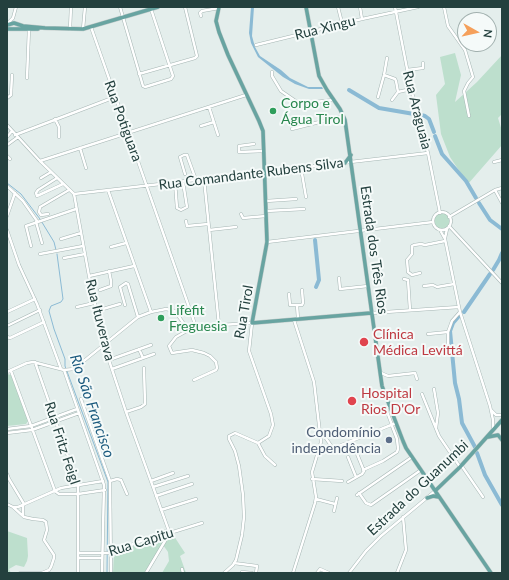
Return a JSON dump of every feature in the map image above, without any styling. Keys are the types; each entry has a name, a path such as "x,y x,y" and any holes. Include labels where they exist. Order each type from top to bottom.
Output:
{"main road":[{"path":"7,24 70,30 83,29 158,7"},
{"name":"Rua Tirol","path":"219,7 216,20 219,32 246,95 262,126 267,242 251,320"},
{"name":"Estrada dos Três Rios","path":"306,7 319,76 344,116 347,128 381,380 393,425 439,498 491,573"},
{"path":"7,28 14,28 16,24"},
{"path":"7,28 45,28"},
{"path":"346,163 351,156"},
{"path":"251,320 262,323 371,313"},
{"path":"251,320 256,320 262,323"},
{"name":"Estrada do Guanumbi","path":"435,491 461,466 502,420"},
{"path":"487,437 498,435 502,440"},
{"path":"427,498 433,496 439,498 438,493 440,487 429,482"}],"street":[{"path":"7,24 11,20 16,7"},
{"path":"70,30 71,7"},
{"path":"83,29 85,7"},
{"path":"120,7 139,74 143,86 146,87 171,79 173,76 152,9"},
{"path":"139,74 195,58 198,55 185,7"},
{"path":"201,16 200,13 202,11 219,7"},
{"path":"338,7 342,23"},
{"path":"360,7 362,19"},
{"name":"Rua Araguaia","path":"394,7 411,89 428,153 440,213"},
{"name":"Rua Xingu","path":"256,45 342,23 418,7"},
{"path":"444,7 448,26 465,50 473,77 464,90 469,116"},
{"path":"14,14 16,24"},
{"name":"Rua Potiguara","path":"91,27 195,327"},
{"path":"27,78 30,29"},
{"path":"378,97 387,58"},
{"path":"407,70 423,68 423,63"},
{"path":"272,72 272,75 282,91 297,102 306,104 333,100"},
{"path":"7,98 11,95 12,75"},
{"path":"384,75 396,80 398,92"},
{"path":"392,100 398,92 411,89"},
{"path":"40,161 246,95"},
{"path":"7,145 16,136 55,119 115,97"},
{"path":"209,107 218,135"},
{"path":"292,129 344,116"},
{"path":"55,119 59,127 59,137"},
{"path":"201,126 214,122"},
{"path":"7,125 40,161 74,194"},
{"path":"7,136 13,131"},
{"path":"254,144 239,146 239,152 264,151"},
{"path":"80,148 86,168"},
{"name":"Rua Comandante Rubens Silva","path":"74,194 428,153"},
{"path":"185,174 181,155 187,155 196,180"},
{"path":"7,156 10,159"},
{"path":"494,162 502,160"},
{"path":"301,168 306,196"},
{"path":"41,178 51,172"},
{"path":"57,178 38,190 36,193 37,196 63,184"},
{"path":"204,179 219,325"},
{"path":"175,182 177,208 181,210 187,208 183,182"},
{"path":"7,186 23,201 38,221 42,243"},
{"path":"449,217 495,190 502,188"},
{"path":"48,214 41,215 39,212 40,207 69,190"},
{"path":"108,190 151,312"},
{"path":"495,190 502,203"},
{"path":"7,216 15,193"},
{"name":"Rua Ituverava","path":"74,194 94,303 104,345 169,533"},
{"path":"266,200 296,199"},
{"path":"31,246 25,226 76,209"},
{"path":"266,211 304,209"},
{"path":"449,217 440,213 435,216 433,222 435,227 440,230 445,240 460,312 490,406 493,420 492,430"},
{"path":"241,214 243,218 266,216"},
{"path":"445,240 450,221 449,217"},
{"path":"186,221 188,226 208,224"},
{"path":"267,242 433,222"},
{"path":"449,226 502,283"},
{"path":"209,230 236,227"},
{"path":"440,230 447,229"},
{"path":"7,230 63,370 103,481 105,490 102,573"},
{"path":"61,238 81,233"},
{"path":"420,273 412,275 408,272 407,260 412,254 412,246 421,244 425,245 445,240"},
{"path":"111,247 126,243"},
{"path":"40,254 83,246"},
{"path":"64,258 85,254"},
{"path":"89,276 134,266"},
{"path":"100,290 111,286 112,281 109,271"},
{"path":"339,278 341,289 368,286"},
{"path":"404,279 408,280 410,310"},
{"path":"125,305 120,287 126,283 128,284 138,316"},
{"path":"424,286 454,284"},
{"path":"289,294 290,305 303,304 302,290"},
{"path":"7,312 35,299"},
{"path":"77,307 94,303"},
{"path":"96,311 120,304"},
{"path":"294,573 316,500 312,472 320,447 321,438 314,382 296,320 297,305"},
{"path":"371,313 459,306"},
{"path":"371,307 380,313"},
{"path":"7,372 27,363 35,362 63,370 76,368 138,316 166,308 174,310 184,324 195,327 251,320"},
{"path":"7,326 40,310"},
{"path":"428,353 448,351 448,332 452,321 460,312"},
{"name":"Rua Tirol","path":"251,320 249,351 271,414 273,425 268,436 258,443"},
{"path":"7,337 10,338 44,322"},
{"path":"194,380 216,370 216,362 210,356 198,351 192,350 174,353 171,352 169,346 176,337 195,327"},
{"path":"428,334 448,332"},
{"path":"109,360 151,345"},
{"path":"139,349 143,358"},
{"path":"112,369 154,354"},
{"name":"Rua Fritz Feigl","path":"35,362 78,486 78,573"},
{"path":"126,412 144,404 144,368"},
{"path":"11,371 55,491 59,494 78,494 105,490"},
{"path":"380,373 388,376"},
{"path":"381,380 388,376 415,373 417,379"},
{"path":"434,389 438,413 436,428"},
{"path":"422,394 442,442 483,498"},
{"path":"81,399 110,481 110,573"},
{"path":"490,406 494,414 499,416 502,415"},
{"path":"7,429 31,426 77,409"},
{"path":"348,482 362,474 363,470 383,461 397,452 397,439 386,409"},
{"path":"7,433 32,430 79,413"},
{"path":"325,437 334,448 393,425"},
{"path":"226,572 234,563 240,547 244,524 244,495 239,466 229,437 230,434 235,433 258,443 265,456 275,465"},
{"path":"397,445 403,441"},
{"path":"353,444 363,470"},
{"path":"348,457 356,477"},
{"path":"412,457 358,494 366,503 371,505 421,470"},
{"path":"150,481 174,473"},
{"path":"7,474 24,504 23,516"},
{"path":"153,487 188,476"},
{"path":"110,481 118,479 121,480 127,494"},
{"path":"312,479 342,481"},
{"path":"13,507 17,507 67,486 78,486 103,481"},
{"path":"156,496 192,484"},
{"name":"Estrada do Guanumbi","path":"349,573 366,551 403,517 435,491"},
{"path":"334,511 337,498"},
{"path":"161,510 196,499"},
{"path":"316,500 335,504"},
{"path":"7,504 23,516 45,521 47,530 44,540 54,555 52,567 41,573 20,573"},
{"path":"397,573 406,550 403,517"},
{"name":"Rua Capitu","path":"79,553 110,553 163,532 169,533 202,524"},
{"path":"146,573 165,541 166,538 163,532"},
{"name":"Rua Capitu","path":"78,558 102,558"},
{"path":"234,563 257,566 256,573"},
{"path":"182,569 183,573"},
{"path":"317,573 320,569 329,573"},
{"path":"242,572 252,573"}],"green space":[{"path":"455,53 461,75 455,102 477,82 502,55 502,114 498,118 502,131 502,145 468,184 450,157 441,134 436,95 445,84 440,57"},
{"path":"442,213 448,215 450,221 448,227 442,229 436,227 434,221 436,215"},
{"path":"7,374 11,375 28,421 26,424 7,426"},
{"path":"161,530 170,530 185,553 180,556 186,573 162,573 169,561 168,552 163,545 144,573 113,573 114,552 162,534"},
{"path":"7,531 27,538 27,561 24,567 16,565 9,569 11,573 7,573"}],"water":[{"path":"251,7 254,7 252,36 255,47 260,56 290,78 308,87 322,87 323,89 309,89 295,84 283,77 258,57 251,43 249,33"}],"waterway":[{"path":"349,90 379,108 414,114"},
{"path":"421,115 429,119 434,132"},
{"path":"435,136 442,154 466,181 476,198"},
{"name":"Rio São Francisco","path":"7,183 21,194 40,219 54,242 56,250"},
{"path":"479,203 490,220 502,229"},
{"path":"315,240 319,280 316,287"},
{"path":"493,270 502,253"},
{"name":"Rio São Francisco","path":"57,254 63,299 61,302 51,306 49,311 65,359 65,366 108,482 107,573"},
{"path":"464,312 490,274"},
{"path":"459,316 453,323 450,331 455,383 462,423 475,447"},
{"path":"477,453 485,475 502,505"}],"place":[{"name":"Corpo e Água Tirol","path":"273,111"},
{"name":"Lifefit Freguesia","path":"161,318"},
{"name":"Clínica Médica Levittá","path":"364,342"},
{"name":"Hospital Rios D'Or","path":"352,401"},
{"name":"Condomínio independência","path":"389,440"}]}
